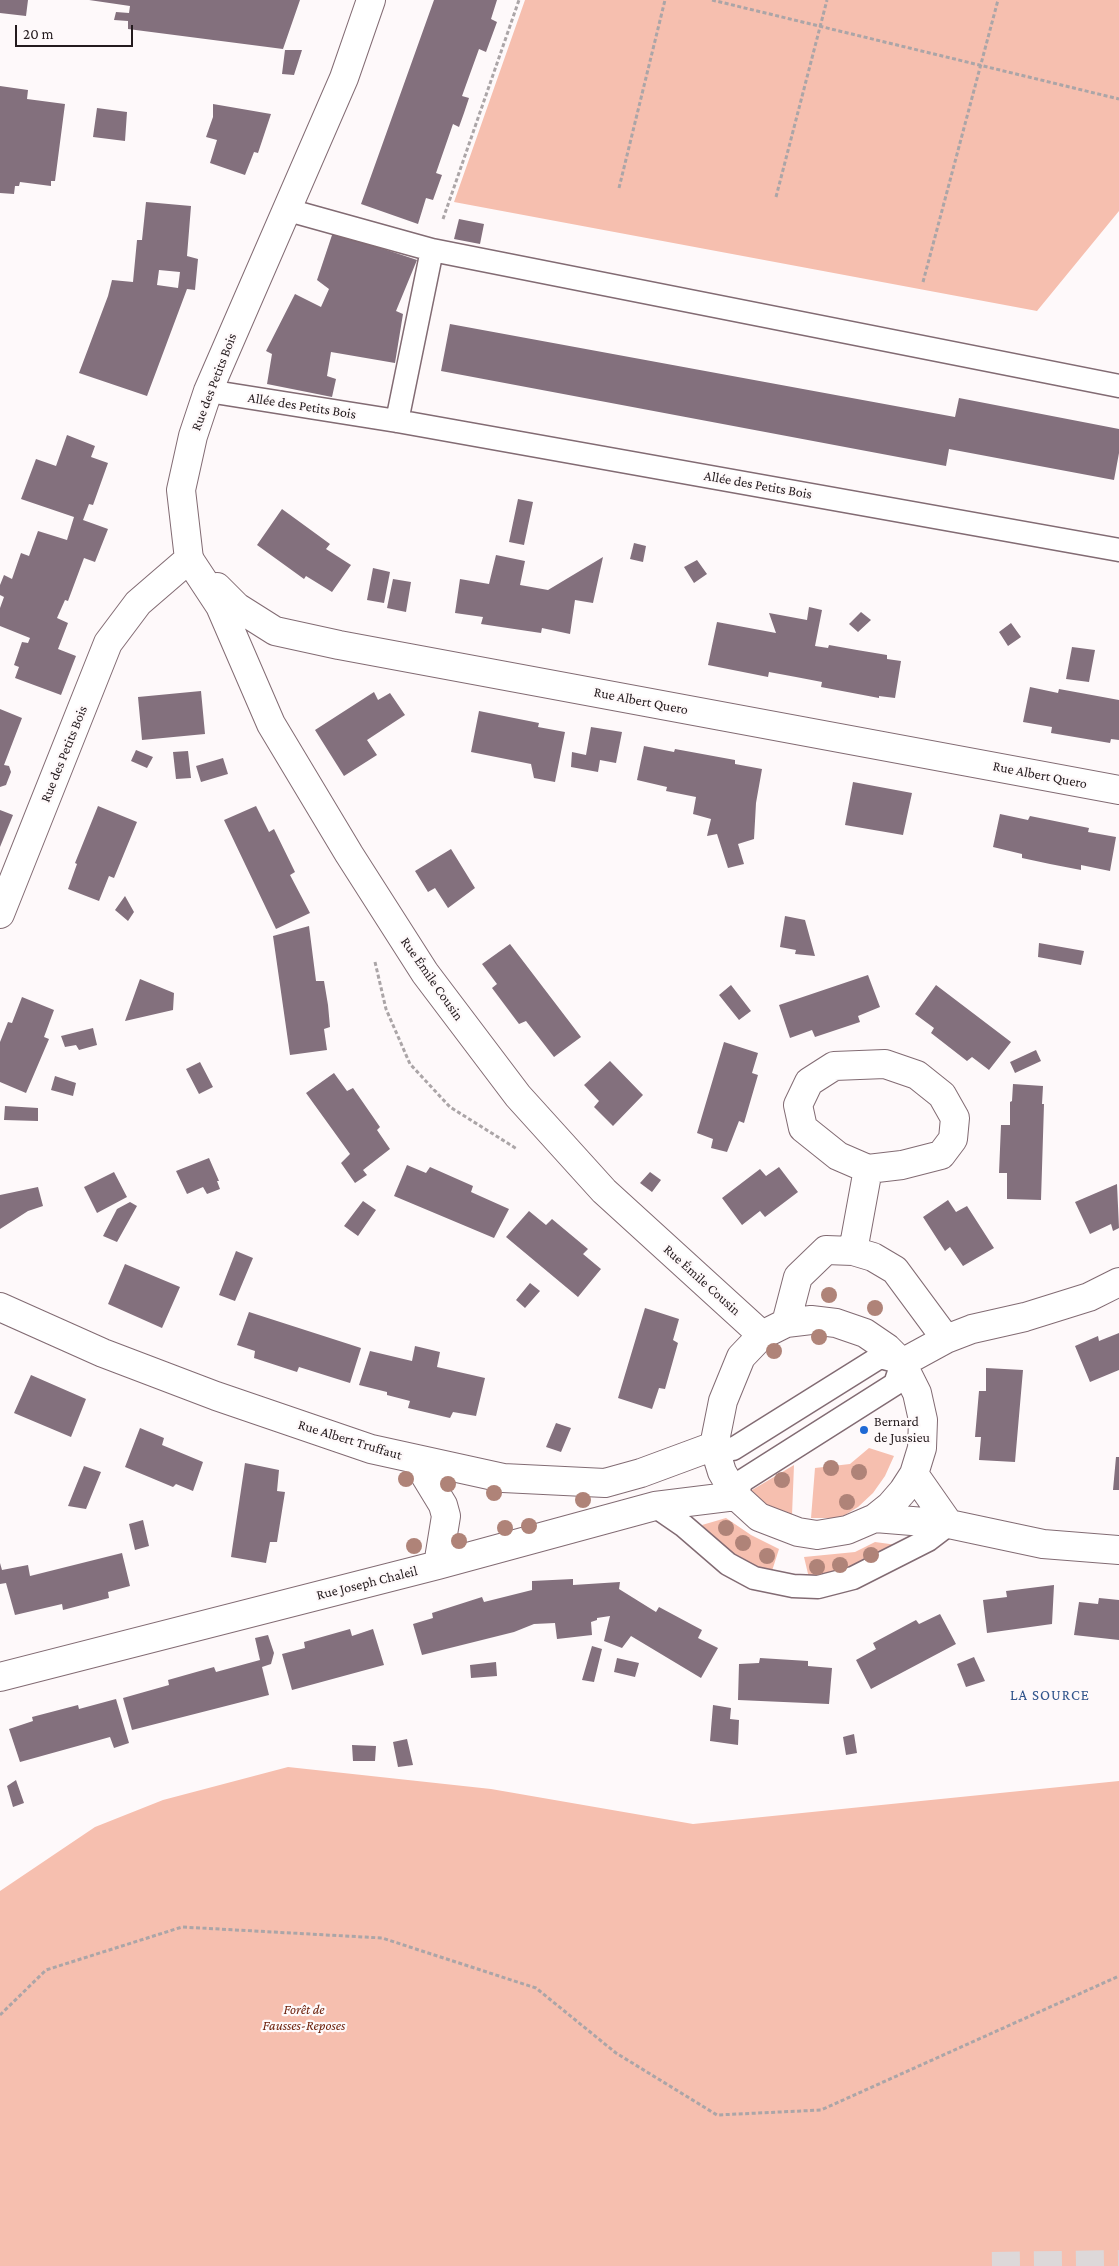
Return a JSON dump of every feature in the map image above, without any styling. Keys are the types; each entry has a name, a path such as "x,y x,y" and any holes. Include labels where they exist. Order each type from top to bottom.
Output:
{"street":[{"name":"Rue des Petits Bois","path":"0,914 108,643 138,603 189,559 181,490 193,436 208,391 344,78 371,0"},
{"name":"Rue Albert Quero","path":"189,559 237,607 275,631 349,647 1119,790"},
{"name":"Rue Émile Cousin","path":"189,559 220,606 271,724 349,854 425,973 518,1096 604,1191 774,1329"},
{"path":"885,1064 917,1075 942,1095 955,1118 953,1139 940,1154 902,1165 868,1169 838,1156 803,1128 798,1105 809,1082 834,1066 885,1064"},
{"path":"853,1251 868,1169"},
{"path":"774,1329 811,1320 836,1323 864,1333 887,1348 902,1363 918,1393 923,1420 922,1448 914,1474 904,1491 876,1518 847,1530 817,1535 798,1532 759,1517 736,1496 722,1472 714,1446 723,1401 741,1357 774,1329 798,1277 826,1250 853,1251 873,1257 895,1270 946,1339"},
{"path":"902,1363 946,1339 972,1329 1025,1317 1089,1297 1119,1282"},
{"name":"Rue Albert Truffaut","path":"0,1307 103,1353 216,1396 371,1449 503,1478 605,1483 641,1473 714,1446"},
{"path":"415,1459 443,1505 446,1516 445,1533 438,1565"},
{"path":"914,1474 949,1524"},
{"name":"Rue Joseph Chaleil","path":"0,1677 438,1565 655,1506 736,1496"},
{"path":"876,1518 949,1524 1043,1544 1119,1550"}],"lane":[{"path":"288,210 432,250 1119,386"},
{"path":"397,421 432,250"},
{"name":"Allée des Petits Bois","path":"208,391 397,421 1119,550"},
{"path":"714,1446 733,1449 880,1357 902,1363 896,1384 742,1480 736,1496"},
{"path":"655,1506 684,1526 728,1564 754,1578 793,1586 818,1587 853,1578 928,1540 949,1524"}],"path":[{"path":"432,250 519,0"},
{"path":"620,188 665,0"},
{"path":"712,0 1119,99"},
{"path":"776,197 827,0"},
{"path":"922,282 982,66 998,0"},
{"path":"0,2015 46,1970 182,1927 382,1938 536,1988 616,2054 717,2115 821,2110 1119,1976"}],"green space":[{"path":"525,0 1119,0 1119,211 1037,311 454,202"},
{"path":"869,1448 894,1456 885,1476 873,1493 858,1507 840,1518 811,1518 815,1468 850,1464"},
{"path":"794,1465 792,1515 764,1509 747,1493"},
{"path":"726,1518 751,1535 779,1549 771,1574 728,1554 702,1525"},
{"path":"875,1542 897,1545 852,1570 809,1578 804,1557 855,1552"},
{"name":"Forêt de Fausses-Reposes","path":"288,1767 491,1789 693,1824 1119,1781 1119,2266 0,2266 0,1891 95,1827 163,1800"}],"building":[{"path":"0,0 28,0 26,16 0,13"},
{"path":"89,0 300,0 283,49 128,29 128,21 114,20 116,12 129,13 130,6"},
{"path":"434,0 497,0 491,19 497,22 486,52 479,49 462,96 469,98 464,113 459,127 453,124 436,173 442,175 433,200 426,198 418,224 361,204"},
{"path":"285,50 302,50 294,75 282,74"},
{"path":"0,86 28,90 27,99 65,104 55,181 51,181 51,186 20,182 19,186 15,186 14,194 0,193"},
{"path":"213,104 271,114 258,153 254,152 245,175 210,163 217,140 206,137 213,117"},
{"path":"97,108 127,112 125,141 93,137"},
{"path":"146,202 191,206 187,256 198,259 195,290 187,289 147,396 79,373 108,296 112,280 133,282 137,240 142,240","holes":["159,270 180,272 178,288 157,285"]},
{"path":"459,219 484,224 480,244 454,239"},
{"path":"333,232 417,260 396,311 403,314 395,363 331,352 327,376 336,379 332,397 267,384 272,354 266,351 295,294 321,307 329,289 317,280"},
{"path":"450,324 955,417 959,398 1119,429 1119,453 1114,480 949,449 946,466 441,371"},
{"path":"67,435 95,446 91,457 108,463 93,505 89,504 83,520 108,529 95,562 84,558 68,601 65,600 57,618 68,623 58,649 76,656 61,695 15,678 19,667 14,665 22,642 28,643 30,638 0,626 0,608 4,597 0,595 0,585 4,575 12,579 21,553 29,556 38,531 67,540 74,517 21,499 36,459 56,466"},
{"path":"518,499 533,502 524,545 509,542"},
{"path":"282,509 330,544 326,549 351,565 332,592 306,576 304,579 257,545"},
{"path":"634,543 646,546 643,562 630,559"},
{"path":"496,555 525,561 520,585 548,590 603,557 593,603 575,600 570,634 542,628 541,633 481,624 483,617 455,613 460,579 489,584"},
{"path":"697,560 707,574 694,583 684,567"},
{"path":"373,568 390,572 384,603 367,600"},
{"path":"393,579 411,582 406,612 387,608"},
{"path":"809,607 822,610 815,646 828,648 829,645 887,655 887,659 901,661 895,698 879,696 879,698 821,687 822,682 769,672 768,677 708,665 717,622 776,633 769,613 807,620"},
{"path":"861,612 871,620 858,632 849,624"},
{"path":"1011,623 1021,637 1008,646 999,632"},
{"path":"1072,647 1095,650 1089,682 1066,679"},
{"path":"1030,687 1058,693 1059,689 1119,700 1119,740 1111,739 1110,743 1051,733 1052,727 1023,722"},
{"path":"201,691 205,734 142,740 138,697"},
{"path":"374,692 378,700 390,693 405,715 367,740 377,755 344,776 315,730"},
{"path":"0,709 22,718 4,765 9,766 11,772 6,785 0,787"},
{"path":"479,711 539,723 538,727 565,732 555,782 534,778 531,764 471,752"},
{"path":"591,727 622,732 616,763 600,760 598,772 571,767 572,752 586,755"},
{"path":"644,746 674,752 675,749 735,760 735,764 762,769 756,803 754,839 738,844 744,864 728,868 717,834 707,836 711,819 693,814 696,797 666,791 667,787 637,780"},
{"path":"136,750 153,757 147,768 131,761"},
{"path":"188,751 191,778 176,779 173,752"},
{"path":"223,758 228,774 201,782 196,766"},
{"path":"853,782 912,793 903,835 845,825"},
{"path":"98,806 137,822 114,878 109,876 99,901 68,889 77,864 75,863"},
{"path":"256,806 269,832 274,829 295,872 290,875 310,913 276,929 224,820"},
{"path":"0,810 13,815 0,847"},
{"path":"1000,814 1028,820 1030,816 1089,828 1088,832 1116,837 1110,871 1081,865 1081,870 1050,864 1022,858 1022,854 993,847"},
{"path":"451,849 475,888 448,908 435,888 428,892 415,871"},
{"path":"125,896 134,912 128,921 115,910"},
{"path":"785,916 805,920 815,956 795,954 796,950 780,947"},
{"path":"309,926 316,981 324,981 328,1005 330,1027 324,1029 327,1050 290,1055 273,936"},
{"path":"1039,943 1084,951 1081,965 1038,957"},
{"path":"510,944 581,1037 554,1057 526,1021 519,1024 492,988 497,984 482,964"},
{"path":"868,975 880,1007 858,1016 860,1022 815,1037 812,1030 790,1038 779,1005"},
{"path":"140,979 174,993 173,1010 125,1021"},
{"path":"731,985 751,1011 739,1020 719,995"},
{"path":"936,985 1011,1042 989,1070 972,1057 967,1061 931,1033 934,1028 915,1014"},
{"path":"22,997 54,1010 44,1037 49,1039 26,1093 0,1082 0,1042 8,1022 12,1023"},
{"path":"93,1028 97,1045 79,1050 76,1045 65,1047 61,1036"},
{"path":"724,1042 758,1053 752,1073 758,1075 744,1123 739,1121 727,1152 711,1148 713,1139 697,1133"},
{"path":"1036,1050 1041,1061 1015,1073 1010,1062"},
{"path":"610,1061 643,1095 613,1126 594,1107 599,1101 584,1085"},
{"path":"200,1062 213,1087 199,1094 186,1069"},
{"path":"334,1073 347,1091 353,1088 380,1127 377,1130 390,1149 363,1170 367,1175 355,1183 341,1163 350,1154 306,1093"},
{"path":"55,1076 76,1083 73,1096 51,1090"},
{"path":"1013,1084 1043,1086 1041,1200 1007,1199 1007,1173 999,1173 1001,1125 1010,1125 1010,1102 1012,1101"},
{"path":"5,1106 38,1108 38,1121 4,1120"},
{"path":"209,1158 219,1181 217,1181 220,1189 207,1194 203,1187 187,1194 176,1171"},
{"path":"407,1165 426,1173 430,1167 473,1186 471,1192 509,1209 494,1238 394,1196"},
{"path":"779,1167 798,1192 765,1217 760,1211 742,1225 722,1198 760,1169 766,1176"},
{"path":"114,1172 127,1197 97,1213 84,1187"},
{"path":"650,1172 661,1180 652,1192 640,1183"},
{"path":"1117,1184 1119,1228 1113,1231 1111,1224 1090,1234 1075,1202"},
{"path":"38,1187 43,1206 28,1211 0,1229 0,1195"},
{"path":"948,1200 956,1212 967,1206 994,1248 963,1266 950,1247 945,1251 923,1217"},
{"path":"363,1201 376,1210 358,1236 344,1226"},
{"path":"130,1202 137,1206 117,1242 103,1236 117,1209"},
{"path":"529,1211 546,1225 552,1219 588,1249 583,1254 601,1269 578,1297 506,1237"},
{"path":"236,1251 253,1258 235,1301 219,1295"},
{"path":"125,1264 180,1287 162,1328 108,1304"},
{"path":"530,1283 540,1291 525,1308 516,1300"},
{"path":"645,1308 679,1319 673,1340 678,1343 665,1389 659,1388 652,1409 618,1398"},
{"path":"249,1312 361,1348 350,1383 299,1367 297,1372 254,1358 255,1351 237,1345"},
{"path":"1119,1333 1119,1370 1090,1382 1075,1346 1098,1336 1099,1341"},
{"path":"415,1346 440,1352 437,1367 485,1378 476,1416 453,1412 450,1418 408,1408 410,1401 387,1395 387,1392 359,1385 370,1351 412,1361"},
{"path":"986,1368 1023,1370 1015,1462 979,1460 981,1437 975,1437 979,1391 986,1391"},
{"path":"31,1375 86,1399 71,1437 14,1413"},
{"path":"556,1423 571,1428 561,1452 546,1447"},
{"path":"140,1428 164,1438 162,1445 203,1462 193,1491 176,1484 173,1487 125,1467"},
{"path":"1116,1457 1119,1457 1119,1490 1113,1490"},
{"path":"245,1463 279,1470 277,1491 285,1492 277,1542 270,1542 266,1563 231,1557"},
{"path":"84,1466 101,1472 86,1509 68,1506"},
{"path":"143,1520 149,1546 135,1550 129,1524"},
{"path":"122,1553 130,1586 108,1592 109,1598 63,1610 62,1604 15,1615 6,1583 0,1584 0,1563 2,1570 28,1565 30,1576"},
{"path":"573,1579 573,1585 620,1582 619,1589 656,1612 659,1607 702,1630 698,1638 718,1648 701,1678 631,1636 622,1648 604,1641 610,1616 597,1618 597,1620 591,1622 592,1635 557,1639 555,1623 534,1624 514,1632 422,1655 413,1624 433,1618 432,1613 482,1597 484,1602 532,1590 532,1581"},
{"path":"1054,1585 1052,1624 987,1633 983,1600 1007,1597 1006,1591"},
{"path":"1099,1598 1119,1600 1119,1640 1074,1635 1079,1602 1098,1604"},
{"path":"940,1614 956,1644 871,1689 856,1660 876,1649 873,1643 916,1620 919,1624"},
{"path":"350,1629 352,1636 373,1629 384,1665 292,1690 282,1654 305,1648 304,1642"},
{"path":"268,1635 274,1653 271,1664 262,1667 269,1695 132,1730 123,1698 169,1685 168,1680 214,1667 216,1672 260,1660 255,1638"},
{"path":"592,1646 602,1649 594,1682 582,1680"},
{"path":"974,1657 985,1681 966,1687 957,1664"},
{"path":"617,1658 639,1663 635,1677 614,1672"},
{"path":"760,1658 808,1661 808,1666 832,1668 829,1704 738,1700 739,1664 759,1663"},
{"path":"496,1662 497,1676 471,1678 470,1665"},
{"path":"116,1699 129,1743 114,1748 110,1737 20,1762 9,1729 33,1721 32,1717 78,1705 79,1709"},
{"path":"713,1705 731,1708 730,1719 739,1720 738,1745 710,1741"},
{"path":"854,1734 857,1753 846,1755 843,1737"},
{"path":"407,1739 413,1765 398,1767 393,1742"},
{"path":"352,1745 376,1746 375,1761 353,1761"},
{"path":"16,1780 24,1803 13,1807 7,1786"}],"tunnel":[{"path":"992,2266 1119,2264"}],"place":[{"name":"Bernard de Jussieu","path":"864,1430"}],"district":[{"name":"LA SOURCE","path":"1050,1695"}]}
